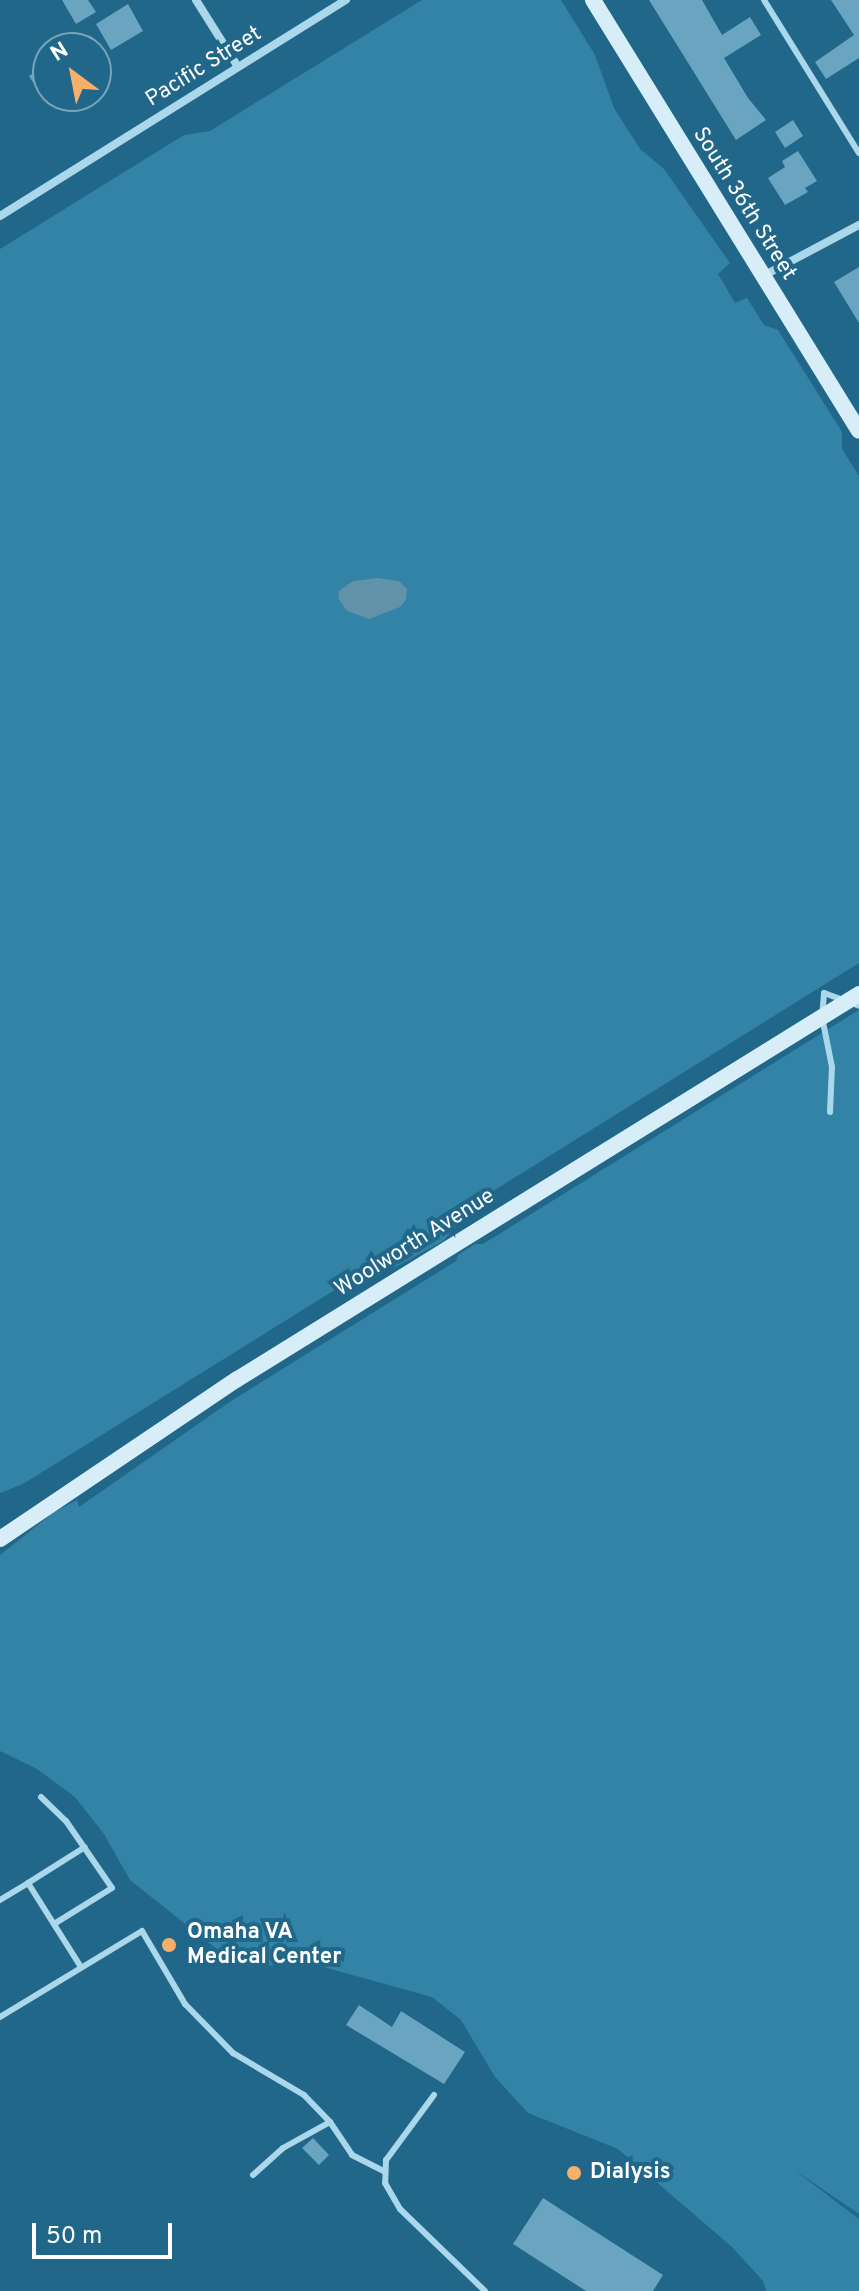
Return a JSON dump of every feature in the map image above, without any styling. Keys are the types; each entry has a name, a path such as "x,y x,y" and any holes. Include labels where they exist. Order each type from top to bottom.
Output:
{"street":[{"path":"196,0 238,67"},
{"name":"Pacific Street","path":"0,216 346,0"},
{"name":"South 36th Street","path":"593,0 859,431"},
{"path":"763,276 859,225"},
{"name":"Woolworth Avenue","path":"4,1536 236,1380 822,1017 856,1000"}],"lane":[{"path":"764,0 859,153"},
{"path":"822,1017 832,1067 830,1112"},
{"path":"41,1797 66,1821 112,1888 54,1924"},
{"path":"0,1900 85,1847"},
{"path":"28,1883 81,1967"},
{"path":"0,2017 142,1931 185,2004 233,2053 304,2095 330,2122 352,2155 385,2172"},
{"path":"434,2095 386,2160 390,2196 485,2291"},
{"path":"253,2175 283,2148 330,2122"}],"shaded area":[{"path":"422,0 561,0 595,55 614,108 640,149 664,169 730,263 718,274 735,303 747,298 764,325 778,330 842,432 842,449 859,476 859,963 458,1213 458,1224 443,1241 396,1267 376,1272 370,1268 23,1484 0,1493 0,249 184,135 210,131"},
{"path":"378,578 399,581 407,589 406,600 400,607 369,619 347,611 338,598 339,591 353,581"},
{"path":"859,1010 859,2214 793,2169 859,2219 859,2291 766,2291 763,2281 732,2247 618,2149 528,2113 495,2077 461,2020 432,1997 309,1963 250,1967 223,1954 130,1880 104,1834 75,1797 37,1769 0,1751 0,1555 54,1512 77,1500 79,1507 231,1401 456,1261 458,1255 475,1244 483,1244"}],"building":[{"path":"62,0 88,0 96,12 76,24"},
{"path":"649,0 702,0 722,35 750,17 761,35 724,58 748,98 766,120 736,140"},
{"path":"831,0 859,0 859,58 826,79 815,62 854,35"},
{"path":"128,4 143,31 112,49 112,32 101,32 96,24"},
{"path":"793,120 803,136 785,148 775,132"},
{"path":"798,151 817,181 805,188 808,192 785,205 768,178 785,167 782,161"},
{"path":"859,267 859,323 834,282"},
{"path":"359,2005 392,2027 401,2011 465,2052 444,2084 346,2025"},
{"path":"313,2138 329,2155 319,2165 302,2148"},
{"path":"543,2198 663,2275 653,2291 586,2291 513,2244"}],"place":[{"name":"Omaha VA Medical Center","path":"169,1945"},
{"name":"Dialysis","path":"574,2173"}]}
